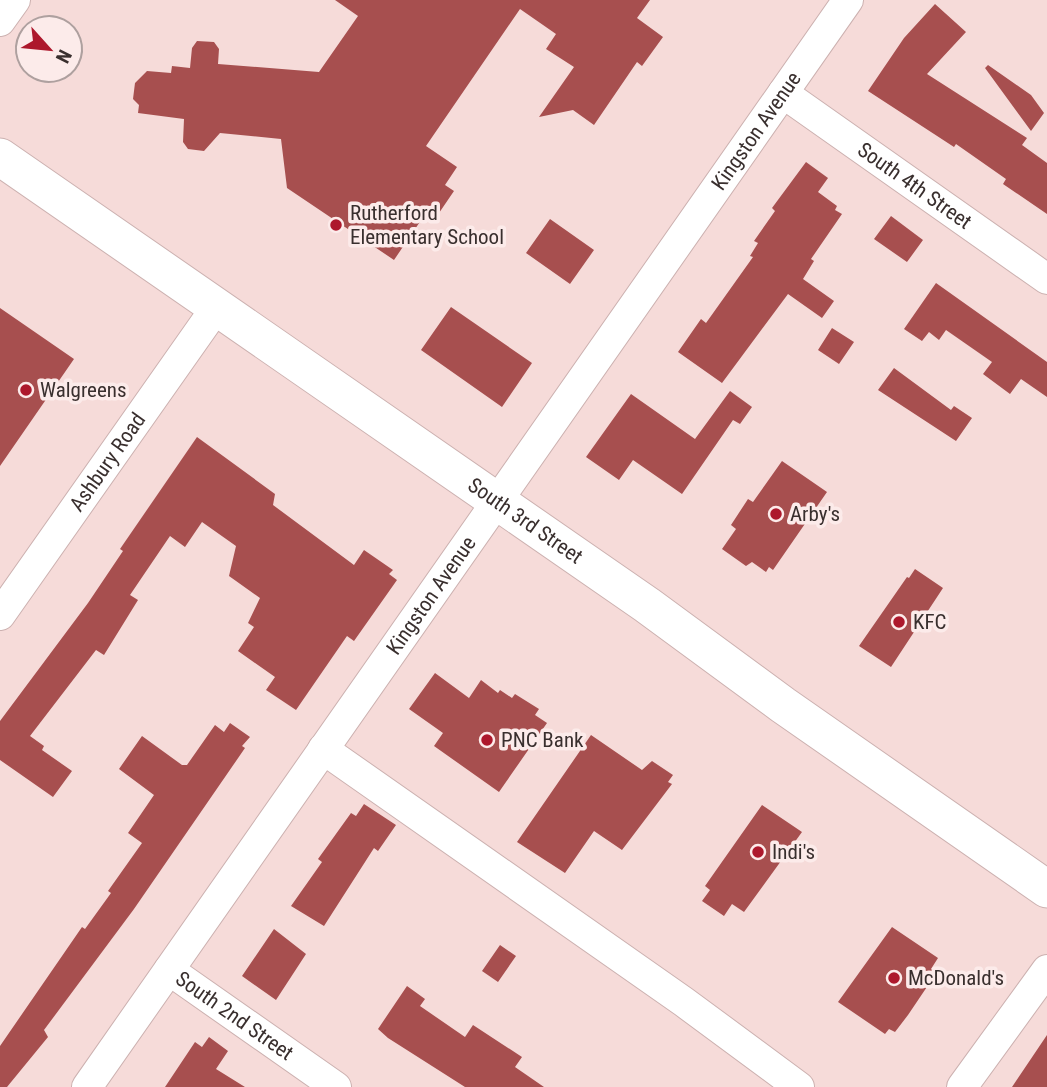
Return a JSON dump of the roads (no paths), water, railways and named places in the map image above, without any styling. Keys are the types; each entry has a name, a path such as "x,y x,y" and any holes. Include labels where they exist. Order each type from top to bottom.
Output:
{"street":[{"path":"0,21 15,0"},
{"name":"Kingston Avenue","path":"87,1087 848,0"},
{"name":"South 4th Street","path":"783,93 1047,279"},
{"name":"South 3rd Street","path":"0,157 497,504 647,605 783,705 1047,888"},
{"name":"Ashbury Road","path":"0,615 216,308"},
{"path":"323,749 684,1002 799,1087"},
{"name":"South 2nd Street","path":"169,970 337,1087"},
{"path":"962,1087 1047,970"}],"place":[{"name":"Rutherford Elementary School","path":"336,225"},
{"name":"Walgreens","path":"26,390"},
{"name":"Arby's","path":"776,514"},
{"name":"KFC","path":"899,622"},
{"name":"PNC Bank","path":"487,740"},
{"name":"Indi's","path":"758,852"},
{"name":"McDonald's","path":"894,978"}]}
